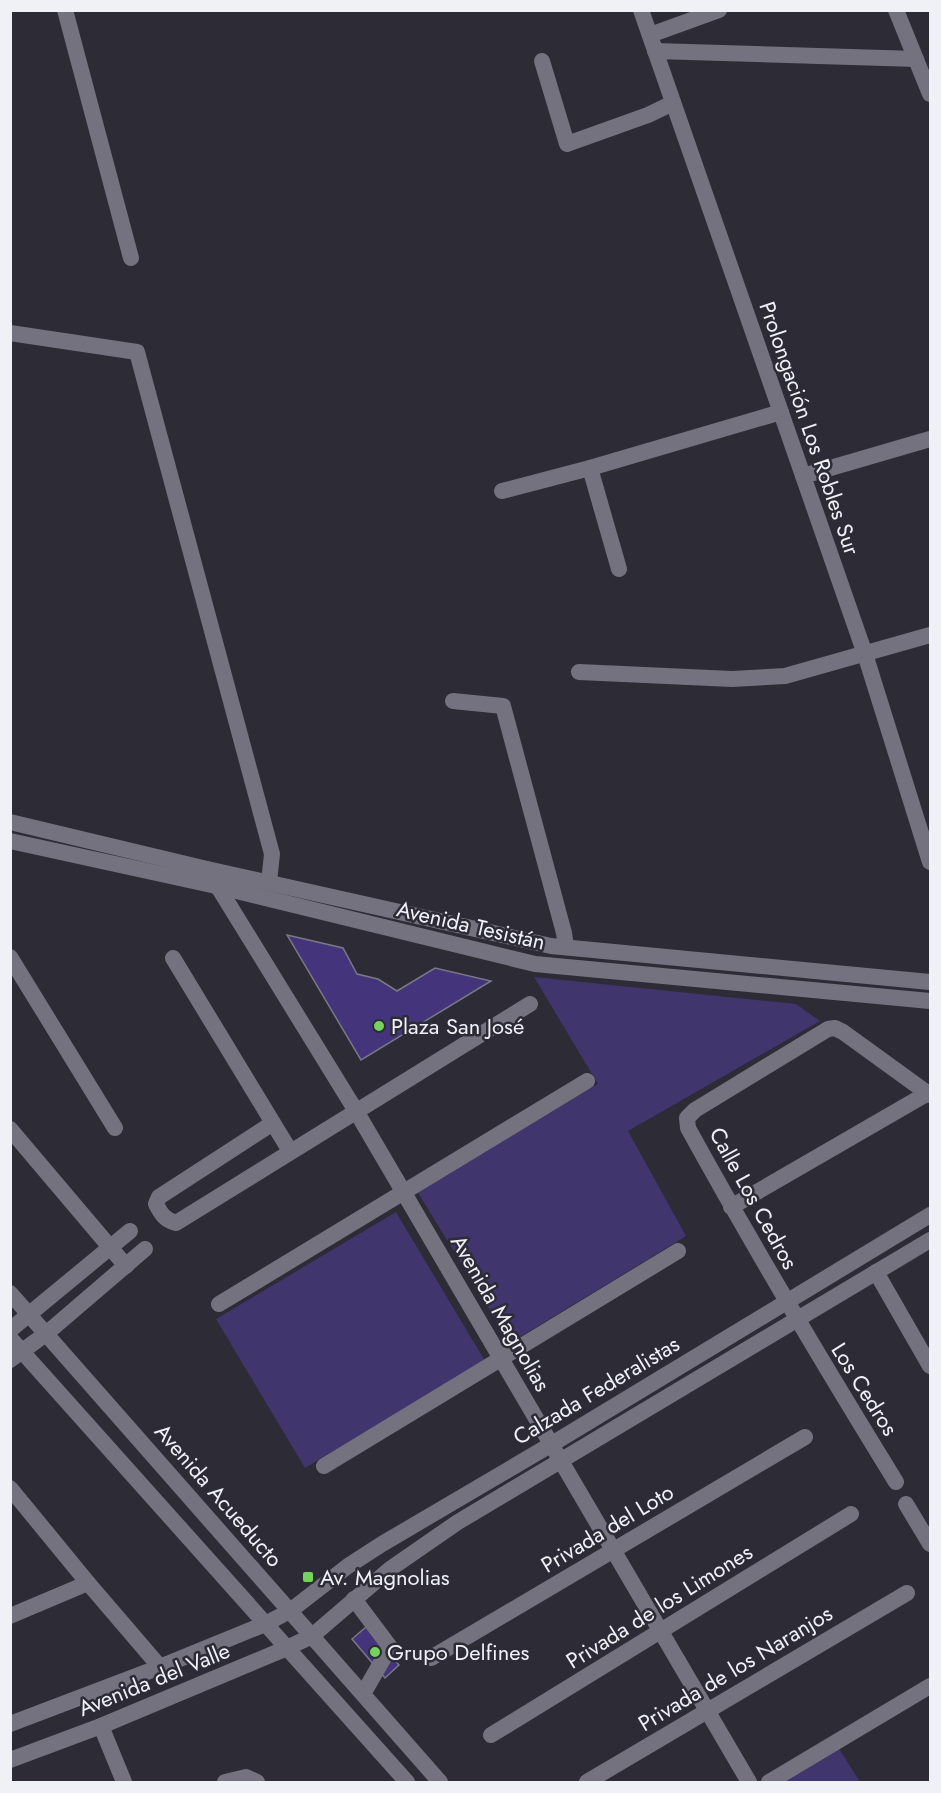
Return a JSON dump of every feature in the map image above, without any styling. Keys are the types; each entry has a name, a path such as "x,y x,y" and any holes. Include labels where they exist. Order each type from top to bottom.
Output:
{"street":[{"path":"64,10 131,258"},
{"name":"Prolongación Los Robles Sur","path":"641,10 865,654 930,862"},
{"path":"896,10 930,94"},
{"path":"652,43 715,11"},
{"path":"652,43 916,59"},
{"path":"542,61 567,144 648,115 673,103"},
{"path":"10,333 137,352 272,854 269,882"},
{"path":"502,491 590,468 781,412"},
{"path":"803,476 930,439"},
{"path":"590,468 619,569"},
{"path":"579,672 732,679 786,676 930,635"},
{"path":"453,701 503,706 566,947"},
{"name":"Avenida Tesistán","path":"10,822 528,941 566,947 930,982"},
{"name":"Avenida Tesistán","path":"10,841 216,886 535,964 930,1001"},
{"name":"Avenida Magnolias","path":"207,869 356,1111 750,1782"},
{"path":"10,957 115,1128"},
{"path":"173,958 290,1151"},
{"path":"707,960 707,981"},
{"path":"273,1124 159,1197 156,1204 168,1221 176,1223 531,1004"},
{"name":"Calle Los Cedros","path":"797,1320 731,1207 688,1128 687,1118 695,1110 828,1029 834,1028 843,1032 929,1094"},
{"path":"219,1304 587,1081"},
{"path":"731,1207 929,1094"},
{"path":"10,1129 126,1266"},
{"name":"Calzada Federalistas","path":"290,1611 348,1566 930,1215"},
{"path":"10,1330 130,1231"},
{"name":"Calzada Federalistas","path":"312,1635 390,1569 458,1522 930,1240"},
{"path":"145,1249 47,1333 14,1350 287,1648 406,1782"},
{"path":"324,1466 678,1251"},
{"path":"876,1272 930,1366"},
{"name":"Avenida Acueducto","path":"10,1293 440,1782"},
{"name":"Los Cedros","path":"797,1320 896,1482"},
{"name":"Privada del Loto","path":"431,1658 805,1437"},
{"path":"10,1488 160,1667"},
{"path":"906,1504 930,1544"},
{"path":"448,1505 458,1522"},
{"name":"Privada de los Limones","path":"491,1736 851,1514"},
{"path":"348,1566 360,1594 390,1647 363,1694"},
{"path":"10,1616 88,1583"},
{"name":"Privada de los Naranjos","path":"587,1782 907,1593"},
{"name":"Avenida del Valle","path":"10,1724 160,1667 265,1624 290,1611"},
{"name":"Avenida del Valle","path":"10,1760 101,1726 287,1648 312,1635"},
{"path":"769,1782 930,1686"},
{"path":"101,1726 124,1782"},
{"path":"225,1782 246,1777 257,1782"}],"shaded area":[{"path":"534,977 796,1004 820,1021 628,1131 686,1236 510,1343 417,1191 598,1084"},
{"path":"396,1212 485,1361 305,1468 216,1319"},
{"path":"838,1747 860,1782 778,1782"}],"building":[{"name":"Plaza San José","path":"287,935 343,948 357,974 378,979 397,991 435,968 491,981 361,1060"},
{"name":"Grupo Delfines","path":"366,1627 399,1665 385,1678 352,1639"}],"place":[{"name":"Plaza San José","path":"379,1026"},
{"name":"Av. Magnolias","path":"308,1577"},
{"name":"Grupo Delfines","path":"375,1652"}]}
